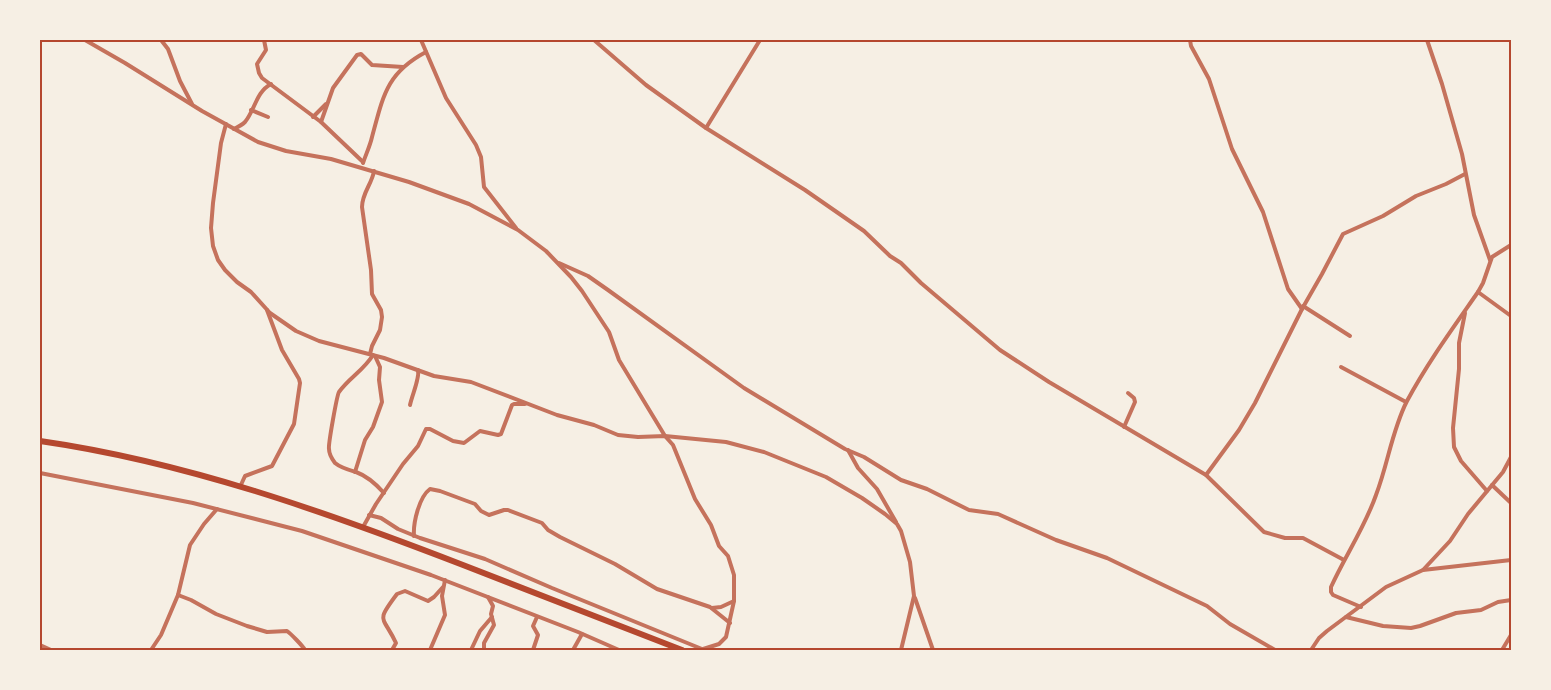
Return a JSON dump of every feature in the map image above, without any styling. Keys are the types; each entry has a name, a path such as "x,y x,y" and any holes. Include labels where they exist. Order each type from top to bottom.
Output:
{"highway":[{"path":"40,441 155,463 240,487 363,526 682,650"}],"street":[{"path":"85,40 126,63 193,106 272,148 362,165 374,171 446,195 469,204 518,230 546,251 582,292 609,332 619,360 665,436 673,445 692,494 711,525 716,541 730,562 735,580 734,601 726,637 719,644 702,650 485,559 414,536 398,529 381,518 368,515"},
{"path":"161,40 168,49 180,81 193,106"},
{"path":"264,40 266,50 257,64 262,78 321,122 362,165"},
{"path":"422,40 446,98 476,145 481,157 484,187 518,230"},
{"path":"594,40 646,85 706,128 805,190 864,231 890,256 901,263 1000,350 1049,382 1206,475 1264,532 1285,538 1303,538 1344,560"},
{"path":"706,128 760,40"},
{"path":"1190,40 1191,46 1209,79 1232,149 1263,212 1288,289 1303,307 1350,336"},
{"path":"1426,40 1442,84 1462,154 1474,215 1490,260"},
{"path":"362,165 372,139 377,113 395,76 414,58 426,52"},
{"path":"321,122 327,102 336,83 357,55 361,54 374,66 403,67"},
{"path":"234,129 245,122 266,87 271,84"},
{"path":"313,117 327,102"},
{"path":"251,110 268,117"},
{"path":"226,124 221,143 213,203 211,228 213,246 218,260 225,270 251,292 267,310 296,331 309,338 373,355 434,376 471,382 618,435 638,437 665,436 726,442 764,452 826,477 862,498 897,524"},
{"path":"355,472 364,440 373,427 382,402 379,380 380,367 373,355 372,346 380,330 382,317 381,310 371,293 371,270 362,207 363,198 373,178 374,171"},
{"path":"1206,475 1243,424 1342,234 1383,216 1416,196 1465,174"},
{"path":"1361,606 1333,595 1331,587 1376,497 1385,470 1391,441 1406,402 1436,350 1484,283 1490,260 1494,254 1511,245"},
{"path":"557,262 588,276 744,388 901,480 927,489 969,510 998,514 1056,540 1107,558 1208,606 1230,624 1275,650"},
{"path":"1478,292 1511,316"},
{"path":"240,487 245,476 272,466 292,430 295,417 299,379 282,350 267,310"},
{"path":"1465,311 1459,343 1459,369 1453,428 1454,447 1461,461 1487,491"},
{"path":"373,355 337,397 336,413 329,438 329,449 334,461 344,468 368,478 384,493"},
{"path":"1341,367 1406,402"},
{"path":"410,405 412,393 420,376 418,370"},
{"path":"1124,427 1135,402 1134,398 1128,393"},
{"path":"363,526 368,515 414,451 426,429 461,443 467,442 480,431 498,435 501,434 512,405 528,404"},
{"path":"848,450 858,468 877,489 905,542 914,585 914,596 901,650"},
{"path":"1423,570 1450,541 1468,514 1503,472 1511,457"},
{"path":"40,472 193,502 302,531 445,580 619,650"},
{"path":"1492,485 1511,503"},
{"path":"414,536 416,516 425,493 430,489 440,491 475,504 488,515 508,510 535,520 560,537 615,564 657,589 710,607 730,622"},
{"path":"151,650 161,635 178,595 190,545 217,509"},
{"path":"1311,650 1323,635 1386,587 1423,570 1511,560"},
{"path":"430,650 445,615 442,596 445,580"},
{"path":"392,650 396,643 382,616 397,594 403,591 422,599 431,600 443,587"},
{"path":"178,595 216,614 247,626 267,632 286,631 302,644 305,650"},
{"path":"914,596 933,650"},
{"path":"484,650 486,638 494,625 491,612 492,606 488,597"},
{"path":"1346,617 1383,626 1412,628 1456,613 1481,610 1498,602 1511,600"},
{"path":"710,607 721,607 734,601"},
{"path":"533,650 538,635 533,626 537,617"},
{"path":"472,650 480,631 492,618"},
{"path":"573,650 582,634"},
{"path":"1502,650 1511,635"},
{"path":"40,645 51,650"}]}
